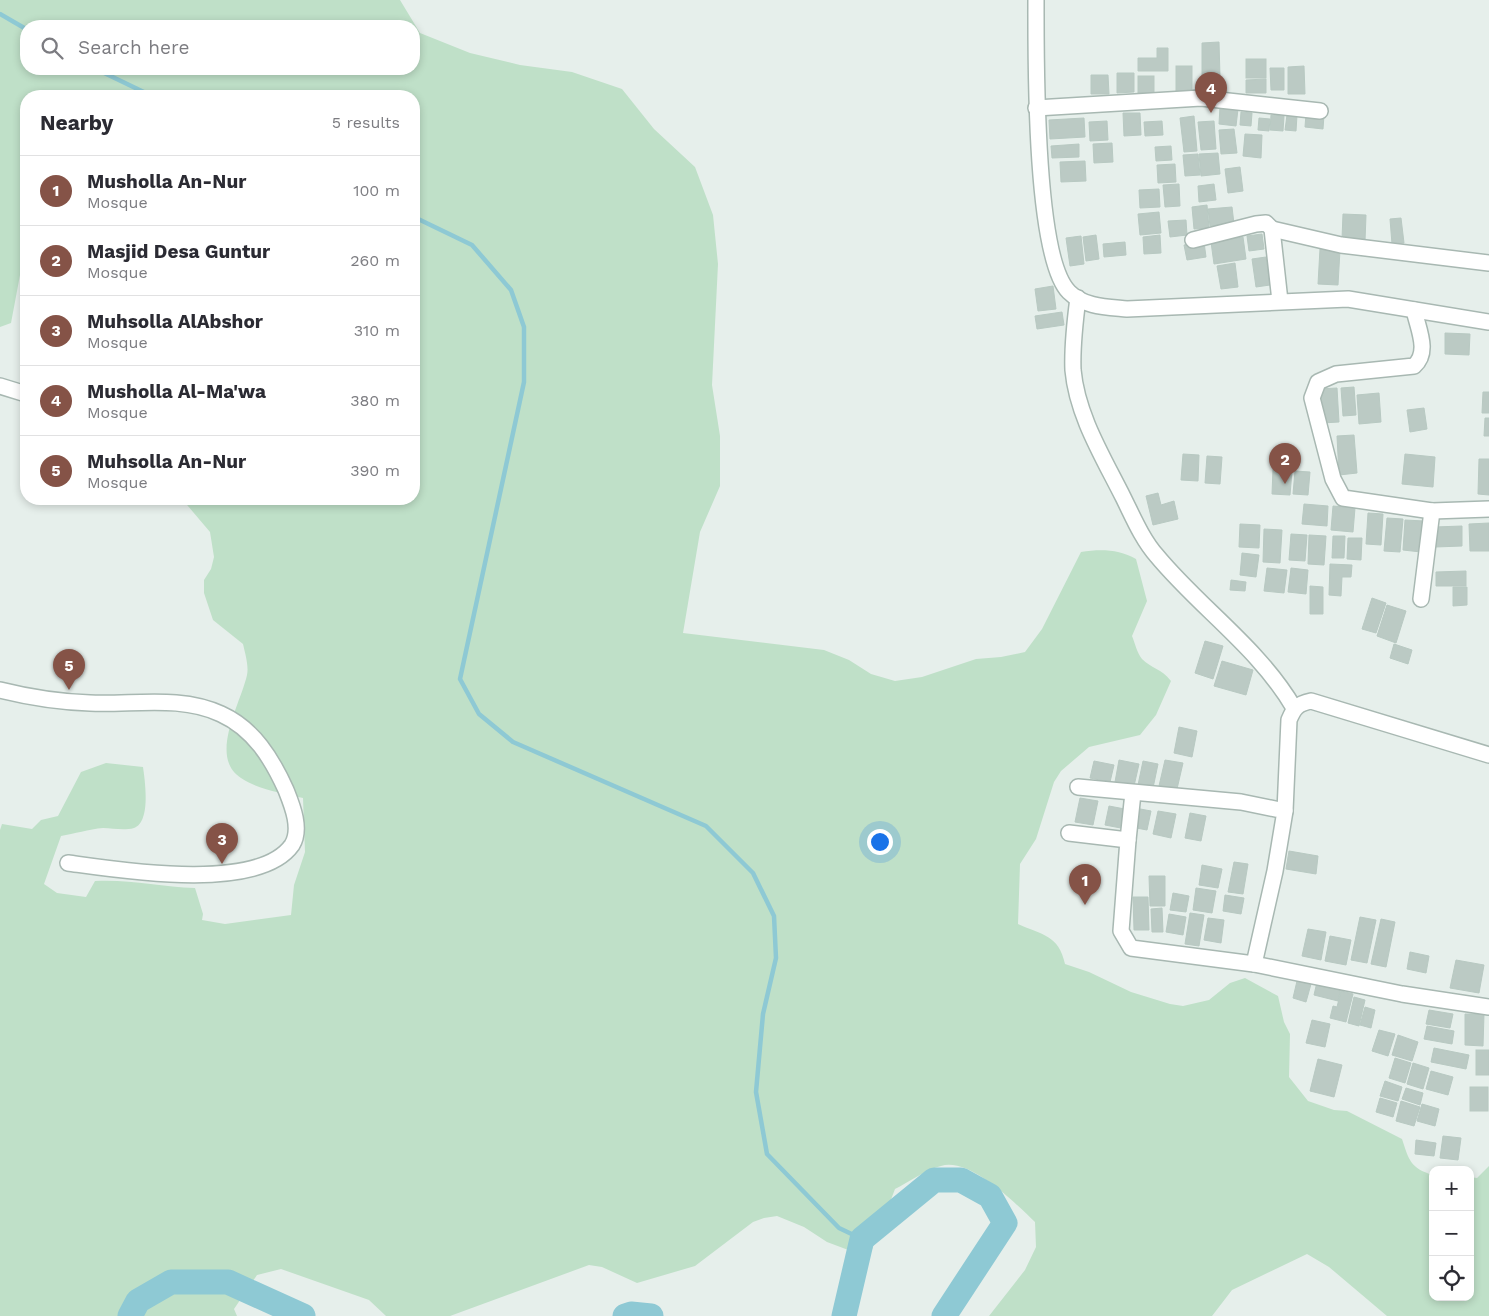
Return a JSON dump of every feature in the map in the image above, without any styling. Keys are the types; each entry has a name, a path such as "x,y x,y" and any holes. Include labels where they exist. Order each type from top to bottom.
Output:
{"street":[{"path":"1036,0 1036,108 1045,204 1053,260 1061,282 1078,298 1097,306 1127,309 1348,299 1489,322"},
{"path":"1036,108 1201,98 1320,111"},
{"path":"1194,240 1266,223 1272,229 1341,245 1489,263"},
{"path":"1272,229 1280,301"},
{"path":"1078,298 1073,371 1092,437 1136,524 1157,556 1261,662 1283,689 1294,708"},
{"path":"1414,310 1424,352 1421,360 1414,366 1336,374 1318,382 1312,398 1330,470 1343,498 1396,508 1432,511 1489,509"},
{"path":"0,386 20,392"},
{"path":"1421,600 1432,511"},
{"path":"0,690 90,703 138,701 197,706 221,714 239,724 262,746 277,770 293,807 296,827 292,844 275,858 252,868 188,876 156,875 68,863"},
{"path":"1254,964 1275,871 1285,811 1289,720 1294,708 1310,702 1489,755"},
{"path":"1078,787 1242,802 1285,811"},
{"path":"1133,792 1121,931 1131,948 1254,964 1402,994 1489,1007"},
{"path":"1069,833 1128,840"}],"green space":[{"path":"0,0 400,0 412,20 20,20 20,75 420,75 420,33 470,53 520,65 572,72 622,89 654,129 695,167 713,215 718,264 712,385 720,436 720,486 700,532 683,633 824,650 849,660 871,674 895,681 922,677 976,659 1001,657 1025,652 1042,629 1081,552 1109,551 1123,553 1136,559 1147,601 1132,636 1142,659 1164,673 1171,681 1156,715 1140,735 1089,747 1061,771 1054,782 1036,839 1020,864 1018,924 1048,937 1054,942 1062,954 1065,964 1089,972 1131,992 1170,1004 1183,1006 1209,1000 1230,983 1245,978 1278,996 1284,1022 1290,1034 1289,1077 1308,1101 1334,1110 1347,1111 1402,1139 1415,1166 1429,1174 1429,1301 1474,1301 1474,1178 1477,1178 1489,1166 1489,1316 1387,1316 1329,1267 1307,1254 1232,1290 1212,1316 989,1316 1025,1270 1036,1247 1035,1222 992,1184 965,1168 953,1165 929,1170 895,1189 871,1252 851,1251 827,1242 804,1227 777,1216 753,1222 695,1266 637,1283 602,1267 589,1265 450,1316 386,1316 369,1300 281,1269 257,1275 234,1309 237,1316 0,1316 0,830 2,824 32,829 41,820 58,816 81,772 106,763 143,767 146,800 143,818 139,824 130,829 92,829 61,836 44,884 57,893 86,897 95,881 120,881 195,888 203,914 202,920 225,924 291,915 294,885 305,852 303,798 271,791 248,782 232,769 227,757 229,729 247,675 246,659 243,644 213,620 204,593 204,580 211,569 214,557 210,532 187,505 420,505 420,90 20,90 20,275 11,323 0,327"}],"building":[{"path":"1219,42 1220,77 1202,77 1202,43"},
{"path":"1157,48 1168,48 1168,71 1138,71 1138,58 1157,58"},
{"path":"1246,59 1266,59 1266,78 1246,78"},
{"path":"1176,66 1192,66 1192,92 1176,92"},
{"path":"1304,66 1305,94 1288,94 1288,67"},
{"path":"1270,68 1284,68 1284,90 1271,90"},
{"path":"1117,73 1134,73 1134,92 1117,93"},
{"path":"1091,75 1108,75 1109,94 1091,94"},
{"path":"1138,76 1154,76 1154,93 1138,93"},
{"path":"1266,79 1266,93 1246,93 1246,80"},
{"path":"1220,107 1238,109 1236,126 1219,124"},
{"path":"1241,112 1252,113 1251,126 1240,125"},
{"path":"1123,113 1140,113 1141,135 1124,136"},
{"path":"1306,114 1324,115 1323,129 1305,127"},
{"path":"1271,115 1284,116 1283,131 1270,130"},
{"path":"1287,115 1297,115 1296,131 1285,130"},
{"path":"1194,116 1197,151 1184,152 1180,118"},
{"path":"1084,118 1085,137 1050,139 1049,120"},
{"path":"1259,118 1270,119 1269,131 1258,130"},
{"path":"1107,121 1108,140 1090,141 1089,122"},
{"path":"1162,121 1163,135 1145,136 1144,122"},
{"path":"1214,121 1216,149 1201,150 1198,122"},
{"path":"1234,129 1237,153 1221,154 1219,130"},
{"path":"1245,134 1262,135 1261,158 1243,156"},
{"path":"1112,143 1113,162 1094,163 1093,144"},
{"path":"1079,144 1079,157 1052,158 1051,146"},
{"path":"1171,146 1172,160 1156,161 1155,147"},
{"path":"1218,153 1220,174 1201,176 1199,154"},
{"path":"1198,154 1200,175 1185,176 1183,155"},
{"path":"1085,161 1086,181 1061,182 1060,162"},
{"path":"1175,164 1176,182 1158,183 1157,165"},
{"path":"1240,167 1243,191 1228,193 1225,169"},
{"path":"1179,184 1180,206 1165,207 1163,185"},
{"path":"1214,184 1216,200 1199,202 1198,186"},
{"path":"1159,189 1160,207 1140,208 1139,190"},
{"path":"1207,205 1209,228 1194,229 1192,207"},
{"path":"1232,207 1234,224 1210,226 1208,209"},
{"path":"1159,212 1161,233 1140,235 1138,214"},
{"path":"1343,214 1366,215 1365,241 1342,239"},
{"path":"1401,218 1404,243 1392,244 1390,219"},
{"path":"1186,220 1187,235 1170,237 1168,221"},
{"path":"1262,234 1264,249 1249,251 1247,236"},
{"path":"1096,235 1099,259 1086,261 1083,237"},
{"path":"1160,235 1161,253 1144,254 1143,237"},
{"path":"1081,236 1084,264 1070,266 1066,238"},
{"path":"1243,237 1246,259 1214,264 1211,242"},
{"path":"1125,242 1126,255 1104,257 1103,244"},
{"path":"1204,242 1206,257 1187,260 1184,245"},
{"path":"1320,249 1340,250 1338,285 1318,284"},
{"path":"1266,257 1270,285 1256,287 1252,259"},
{"path":"1235,263 1238,287 1221,289 1217,266"},
{"path":"1053,286 1056,309 1038,311 1035,289"},
{"path":"1062,312 1064,325 1037,329 1035,316"},
{"path":"1445,333 1470,334 1469,355 1445,354"},
{"path":"1354,387 1356,415 1343,416 1341,388"},
{"path":"1337,388 1339,422 1322,423 1319,389"},
{"path":"1483,392 1489,392 1489,413 1482,413"},
{"path":"1379,393 1381,422 1359,424 1357,395"},
{"path":"1424,408 1427,429 1410,432 1407,410"},
{"path":"1485,418 1489,418 1489,436 1484,436"},
{"path":"1354,435 1357,473 1339,475 1337,436"},
{"path":"1183,454 1199,455 1198,481 1181,480"},
{"path":"1405,454 1435,457 1433,487 1402,484"},
{"path":"1207,456 1222,457 1220,484 1205,483"},
{"path":"1479,459 1489,459 1489,495 1478,494"},
{"path":"1273,469 1292,471 1290,495 1272,494"},
{"path":"1295,471 1310,472 1308,495 1293,494"},
{"path":"1158,493 1161,505 1174,501 1178,519 1153,525 1146,496"},
{"path":"1304,504 1328,506 1327,526 1302,524"},
{"path":"1333,506 1355,508 1353,532 1331,530"},
{"path":"1368,513 1383,514 1381,545 1366,544"},
{"path":"1387,518 1403,519 1400,552 1384,551"},
{"path":"1405,520 1424,521 1421,552 1403,550"},
{"path":"1489,523 1489,551 1470,551 1469,524"},
{"path":"1240,524 1260,525 1259,548 1239,547"},
{"path":"1462,526 1462,546 1435,547 1435,527"},
{"path":"1264,529 1282,530 1280,563 1263,562"},
{"path":"1291,534 1307,535 1305,561 1289,560"},
{"path":"1309,535 1326,536 1324,565 1308,564"},
{"path":"1333,536 1345,536 1344,558 1332,558"},
{"path":"1348,538 1362,538 1361,560 1347,559"},
{"path":"1242,553 1259,555 1256,577 1240,575"},
{"path":"1330,564 1352,565 1351,577 1342,577 1341,596 1329,595"},
{"path":"1267,568 1287,570 1284,593 1264,591"},
{"path":"1291,568 1308,570 1306,594 1288,592"},
{"path":"1466,571 1466,586 1436,586 1436,572"},
{"path":"1231,580 1246,582 1245,591 1230,590"},
{"path":"1310,586 1323,587 1323,614 1310,614"},
{"path":"1453,587 1467,587 1467,605 1453,606"},
{"path":"1372,598 1386,603 1376,633 1362,629"},
{"path":"1387,605 1406,611 1396,643 1377,636"},
{"path":"1205,641 1223,646 1213,679 1195,673"},
{"path":"1394,644 1412,650 1408,664 1390,658"},
{"path":"1222,661 1253,670 1246,695 1214,686"},
{"path":"1179,727 1197,731 1192,757 1174,753"},
{"path":"1119,760 1139,764 1134,786 1115,782"},
{"path":"1165,760 1183,763 1177,789 1159,786"},
{"path":"1094,761 1114,765 1110,782 1090,778"},
{"path":"1143,761 1158,764 1153,788 1138,785"},
{"path":"1080,798 1098,801 1093,825 1075,822"},
{"path":"1109,806 1130,810 1126,829 1105,825"},
{"path":"1135,808 1151,811 1147,830 1131,827"},
{"path":"1158,811 1176,814 1171,838 1153,834"},
{"path":"1190,813 1206,816 1201,841 1185,838"},
{"path":"1289,851 1318,856 1316,874 1286,869"},
{"path":"1234,862 1248,864 1243,894 1228,892"},
{"path":"1202,865 1222,869 1218,888 1199,885"},
{"path":"1149,876 1165,876 1165,906 1150,906"},
{"path":"1196,888 1216,891 1212,913 1193,910"},
{"path":"1173,893 1189,896 1186,912 1170,910"},
{"path":"1225,895 1244,898 1241,914 1223,911"},
{"path":"1133,897 1148,897 1149,930 1134,930"},
{"path":"1162,908 1163,932 1152,932 1151,909"},
{"path":"1190,913 1204,915 1199,946 1185,944"},
{"path":"1169,914 1186,917 1183,935 1166,932"},
{"path":"1360,917 1376,920 1367,963 1351,960"},
{"path":"1208,918 1224,920 1221,943 1204,940"},
{"path":"1381,919 1395,922 1386,967 1371,964"},
{"path":"1308,929 1326,932 1321,960 1302,956"},
{"path":"1330,936 1351,940 1346,965 1325,961"},
{"path":"1410,952 1429,956 1426,973 1407,969"},
{"path":"1456,960 1484,965 1479,993 1450,988"},
{"path":"1297,981 1311,984 1306,1002 1293,998"},
{"path":"1317,982 1341,988 1338,1001 1314,995"},
{"path":"1341,991 1353,994 1346,1022 1330,1018 1333,1006 1337,1007"},
{"path":"1354,997 1365,1000 1359,1026 1348,1023"},
{"path":"1365,1007 1375,1010 1371,1028 1360,1025"},
{"path":"1429,1010 1453,1014 1450,1028 1426,1024"},
{"path":"1465,1014 1484,1014 1483,1046 1465,1045"},
{"path":"1312,1020 1330,1024 1325,1047 1306,1043"},
{"path":"1427,1026 1454,1031 1452,1044 1424,1039"},
{"path":"1379,1030 1395,1034 1388,1056 1372,1051"},
{"path":"1398,1035 1418,1042 1412,1061 1392,1055"},
{"path":"1434,1048 1469,1055 1466,1069 1431,1062"},
{"path":"1476,1050 1489,1050 1489,1075 1476,1075"},
{"path":"1395,1058 1411,1063 1405,1083 1389,1078"},
{"path":"1318,1059 1342,1065 1334,1097 1310,1091"},
{"path":"1413,1063 1429,1068 1423,1089 1407,1084"},
{"path":"1431,1071 1453,1077 1448,1095 1426,1089"},
{"path":"1385,1081 1402,1087 1398,1101 1380,1096"},
{"path":"1470,1087 1488,1087 1488,1111 1470,1111"},
{"path":"1406,1088 1423,1093 1420,1105 1402,1099"},
{"path":"1380,1098 1397,1103 1393,1117 1376,1112"},
{"path":"1401,1101 1420,1107 1414,1126 1396,1121"},
{"path":"1422,1104 1439,1109 1435,1126 1417,1121"},
{"path":"1443,1136 1461,1138 1458,1160 1440,1158"},
{"path":"1416,1140 1436,1143 1434,1156 1415,1154"}],"waterway":[{"path":"0,14 20,26"},
{"path":"108,75 140,90"},
{"path":"420,220 472,245 511,290 524,327 524,382 460,679 479,714 513,742 706,826 753,873 774,916 776,958 763,1014 756,1092 767,1154 839,1228 862,1239"},
{"path":"844,1316 862,1239 934,1180 961,1180 990,1196 1005,1223 944,1316"},
{"path":"130,1316 138,1301 171,1282 228,1282 303,1316"},
{"path":"625,1316 631,1314 651,1316"}],"place":[{"name":"Musholla Al-Ma'wa","path":"1211,113"},
{"name":"Masjid Desa Guntur","path":"1285,484"},
{"name":"Muhsolla An-Nur","path":"69,690"},
{"name":"Muhsolla AlAbshor","path":"222,864"},
{"name":"Musholla An-Nur","path":"1085,905"}]}
